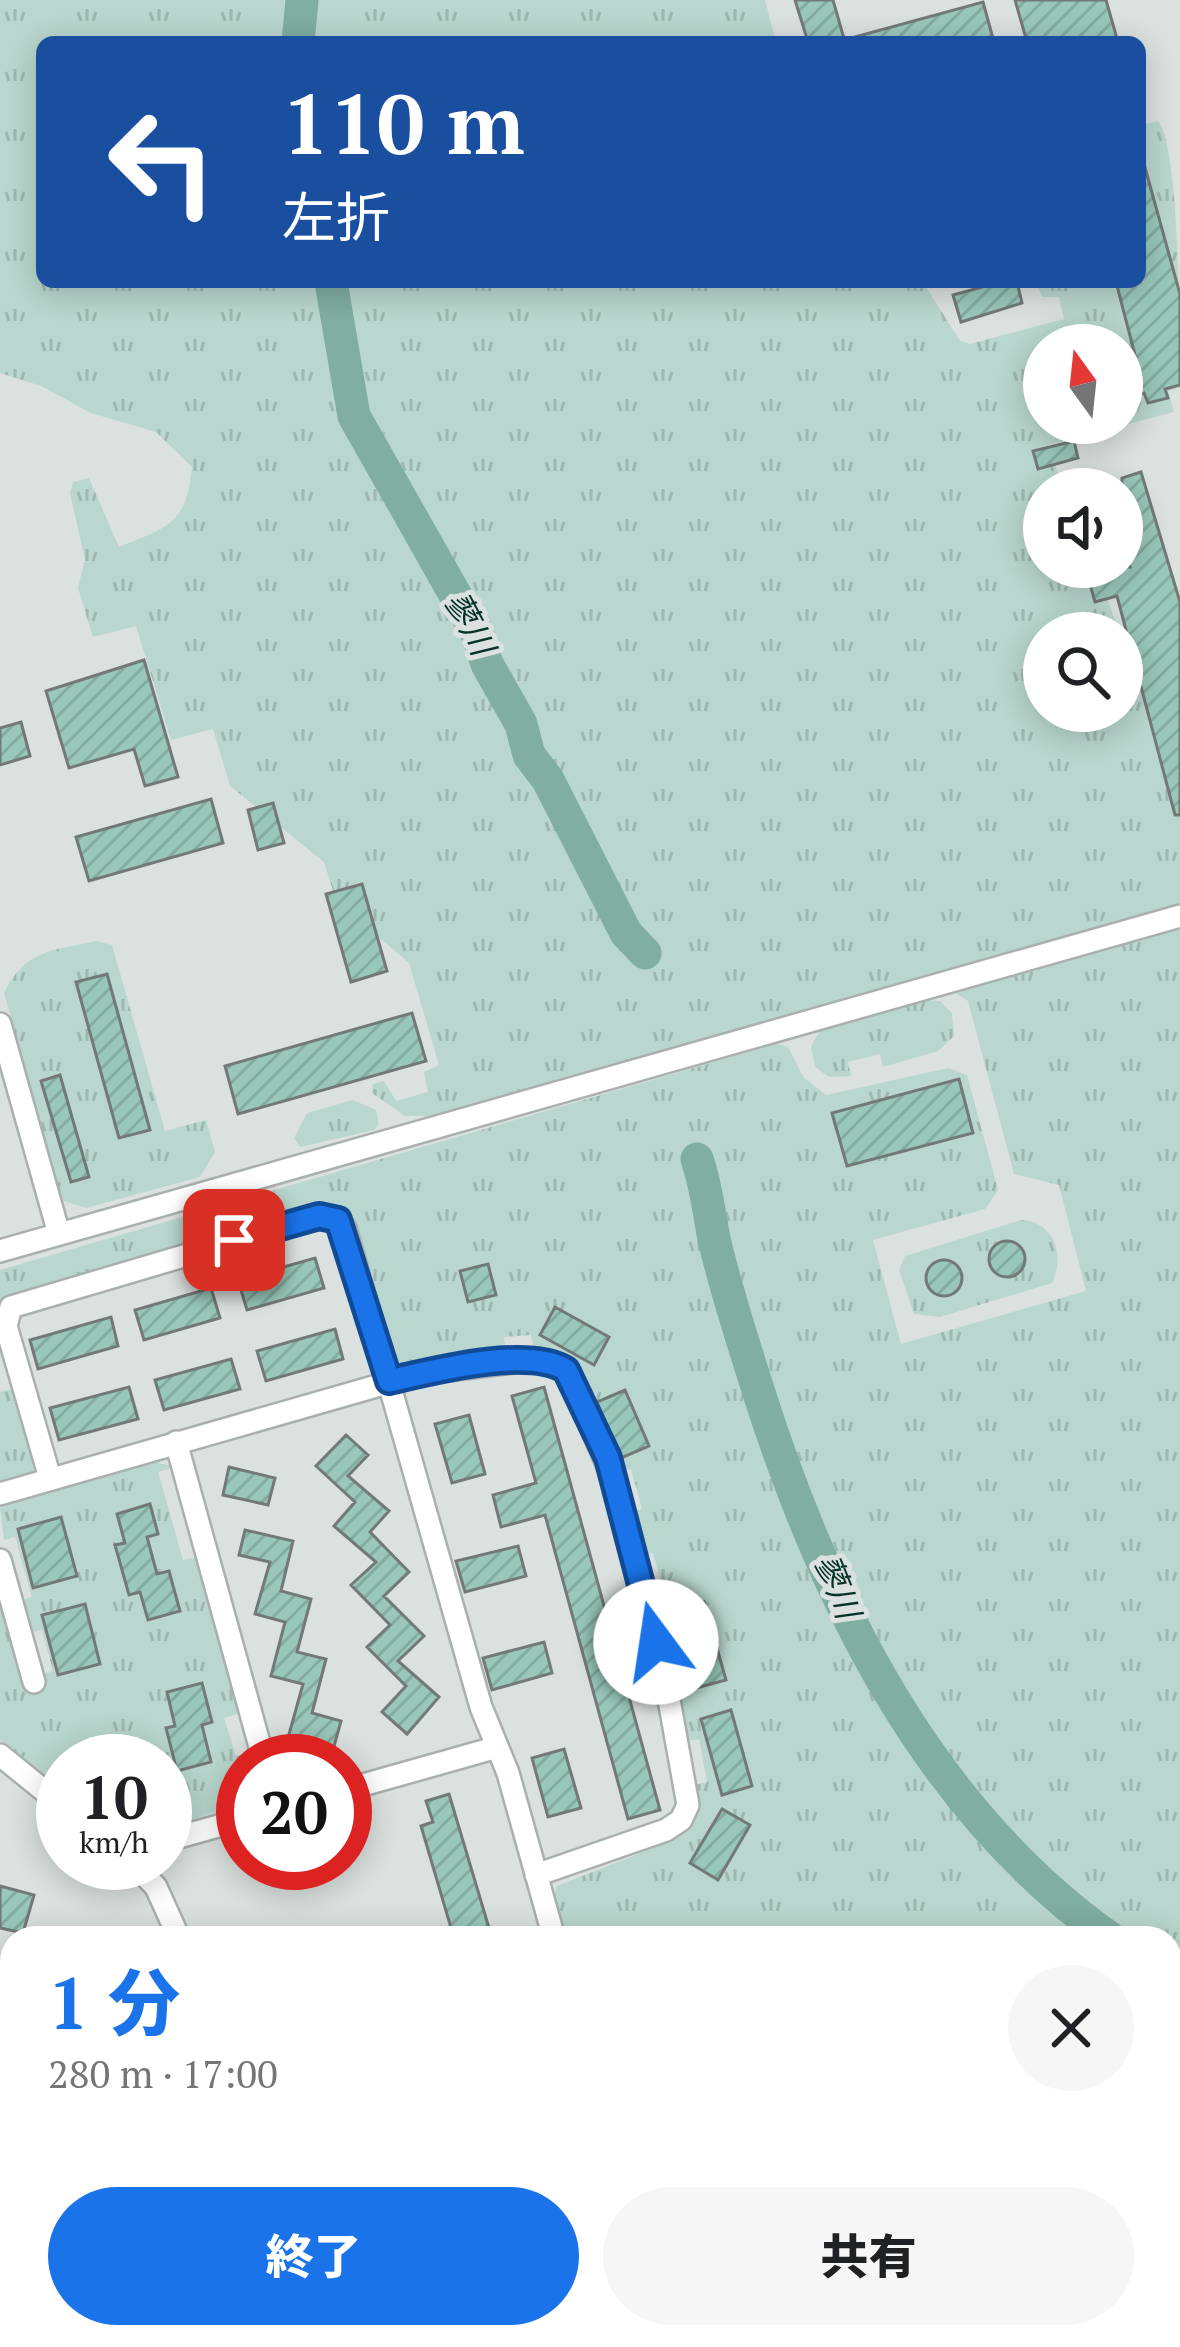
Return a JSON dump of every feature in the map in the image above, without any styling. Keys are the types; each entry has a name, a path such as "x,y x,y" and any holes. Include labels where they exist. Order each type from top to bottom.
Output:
{"lane":[{"path":"0,1251 1180,916"},
{"path":"0,1024 59,1234"},
{"path":"50,1478 6,1326 11,1307 22,1300 328,1216 344,1228 494,1748 508,1774 551,1926"},
{"path":"0,1494 389,1381 518,1360 554,1362 574,1381 612,1470 666,1683 688,1805 681,1820 666,1830 536,1875"},
{"path":"176,1442 257,1734"},
{"path":"0,1560 34,1682"},
{"path":"372,1782 494,1748"},
{"path":"0,1755 36,1784"},
{"path":"157,1890 174,1926"}],"green space":[{"path":"0,0 765,0 774,36 36,36 36,288 927,288 960,341 970,344 1023,330 1023,444 1052,444 1048,445 1056,468 1023,468 1023,588 1103,588 1112,612 1023,612 1023,732 1143,732 1143,654 1180,700 1180,1926 561,1926 553,1899 557,1886 666,1843 676,1835 694,1785 707,1782 699,1739 686,1741 652,1598 664,1594 653,1553 640,1555 629,1513 642,1509 631,1469 617,1472 582,1377 554,1354 534,1350 531,1335 504,1337 506,1353 394,1365 344,1219 0,1309 0,1270 776,1044 788,1047 804,1078 826,1095 948,1068 967,1075 998,1190 985,1209 873,1240 901,1344 1086,1291 1059,1185 1014,1174 968,1001 930,977 431,1116 405,1116 372,1093 373,1084 384,1081 396,1101 428,1092 424,1072 439,1065 409,963 336,900 324,862 230,786 213,729 171,740 136,626 93,637 78,588 85,559 70,493 73,482 89,478 119,547 172,521 185,501 192,467 156,432 91,413 41,386 0,373"},
{"path":"1158,121 1171,166 1177,245 1180,387 1168,391 1174,412 1143,420 1143,324 1045,324 1064,319 1059,297 1042,297 1038,288 1146,288 1146,124"},
{"path":"96,941 112,945 165,1131 206,1120 215,1152 200,1177 86,1208 64,1201 59,1190 4,993 20,969 40,955"},
{"path":"924,1000 940,1001 952,1013 954,1036 938,1051 883,1067 880,1054 848,1062 851,1076 829,1077 815,1067 811,1047 820,1030"},
{"path":"353,1100 376,1110 379,1124 374,1130 300,1147 294,1138 307,1113"},
{"path":"1021,1220 1041,1226 1054,1241 1058,1261 1052,1283 940,1317 914,1314 899,1270 905,1256"},
{"path":"16,1388 37,1473 0,1488 0,1392"},
{"path":"151,1461 175,1467 158,1472 183,1560 198,1557 242,1712 224,1718 229,1734 216,1734 216,1811 192,1820 192,1734 36,1734 36,1771 0,1740 0,1590 40,1675 53,1671 42,1630 28,1633 20,1601 32,1597 15,1537 4,1540 0,1508"}],"building":[{"path":"795,0 833,0 843,36 806,36"},
{"path":"1015,0 1106,0 1116,36 1025,36"},
{"path":"983,2 992,36 858,36"},
{"path":"1146,171 1180,294 1180,385 1165,389 1168,398 1148,403 1143,324 1127,324 1118,288 1146,288"},
{"path":"978,288 1018,288 1022,303 961,322 953,295"},
{"path":"1075,444 1078,458 1038,468 1033,451"},
{"path":"1143,479 1180,602 1180,815 1175,815 1143,694 1143,612 1121,612 1117,596 1095,602 1091,588 1143,588"},
{"path":"144,660 178,777 145,786 134,749 69,768 46,691"},
{"path":"21,722 30,756 0,765 0,728"},
{"path":"211,799 223,843 89,881 76,837"},
{"path":"273,803 284,843 258,850 248,810"},
{"path":"362,884 387,971 351,982 326,894"},
{"path":"107,974 150,1130 119,1138 76,982"},
{"path":"412,1013 426,1061 238,1114 225,1066"},
{"path":"60,1075 89,1177 71,1182 41,1081"},
{"path":"959,1079 973,1133 847,1166 832,1113"},
{"path":"1007,1241 1019,1247 1025,1259 1019,1271 1007,1277 995,1271 989,1259 995,1247"},
{"path":"315,1258 324,1288 247,1310 238,1280"},
{"path":"944,1260 957,1265 962,1278 957,1291 944,1296 931,1291 926,1278 931,1265"},
{"path":"488,1264 496,1295 468,1302 460,1271"},
{"path":"211,1288 220,1318 144,1340 135,1310"},
{"path":"555,1307 609,1337 594,1365 540,1335"},
{"path":"111,1317 118,1346 38,1369 30,1340"},
{"path":"335,1329 343,1359 266,1381 257,1351"},
{"path":"231,1359 240,1389 164,1410 155,1380"},
{"path":"129,1387 138,1419 59,1440 50,1408"},
{"path":"544,1387 660,1810 628,1819 545,1515 501,1527 493,1495 536,1483 512,1396"},
{"path":"625,1390 649,1446 621,1458 597,1402"},
{"path":"469,1415 485,1474 452,1483 435,1424"},
{"path":"346,1435 368,1455 348,1476 389,1511 370,1532 409,1572 384,1596 424,1636 398,1661 439,1697 407,1734 382,1712 406,1686 367,1647 390,1625 351,1585 376,1562 334,1526 355,1502 316,1466"},
{"path":"229,1467 275,1478 268,1505 223,1495"},
{"path":"150,1504 158,1534 147,1537 157,1574 169,1571 180,1611 148,1620 140,1592 129,1595 115,1545 125,1543 117,1514"},
{"path":"61,1517 77,1576 33,1588 18,1529"},
{"path":"245,1530 293,1541 281,1591 311,1599 297,1652 326,1659 312,1713 341,1721 337,1734 289,1734 303,1684 271,1676 285,1622 255,1614 270,1562 239,1555"},
{"path":"518,1546 526,1576 465,1592 456,1561"},
{"path":"704,1602 726,1680 693,1689 671,1612"},
{"path":"85,1604 100,1664 58,1675 42,1615"},
{"path":"544,1642 552,1673 492,1690 483,1658"},
{"path":"202,1683 212,1722 202,1725 211,1762 192,1767 192,1734 168,1734 166,1728 175,1726 167,1692"},
{"path":"731,1710 752,1786 722,1795 701,1719"},
{"path":"564,1749 581,1808 548,1817 532,1758"},
{"path":"449,1794 488,1926 450,1926 421,1826 433,1822 426,1801"},
{"path":"722,1809 750,1825 718,1880 690,1863"},
{"path":"0,1886 34,1895 25,1926 0,1926"}],"waterway":[{"name":"蓼川","path":"299,36 302,0"},
{"name":"蓼川","path":"332,288 354,416 478,635 487,664 521,724 529,755 548,780 626,933 645,953"},
{"name":"蓼川","path":"697,1159 724,1278 760,1396 817,1550 852,1624 937,1765 988,1828 1046,1886 1095,1926"}],"route":[{"path":"234,1240 319,1216 338,1220 389,1381 518,1360 554,1362 566,1370 608,1458 656,1642"}]}
